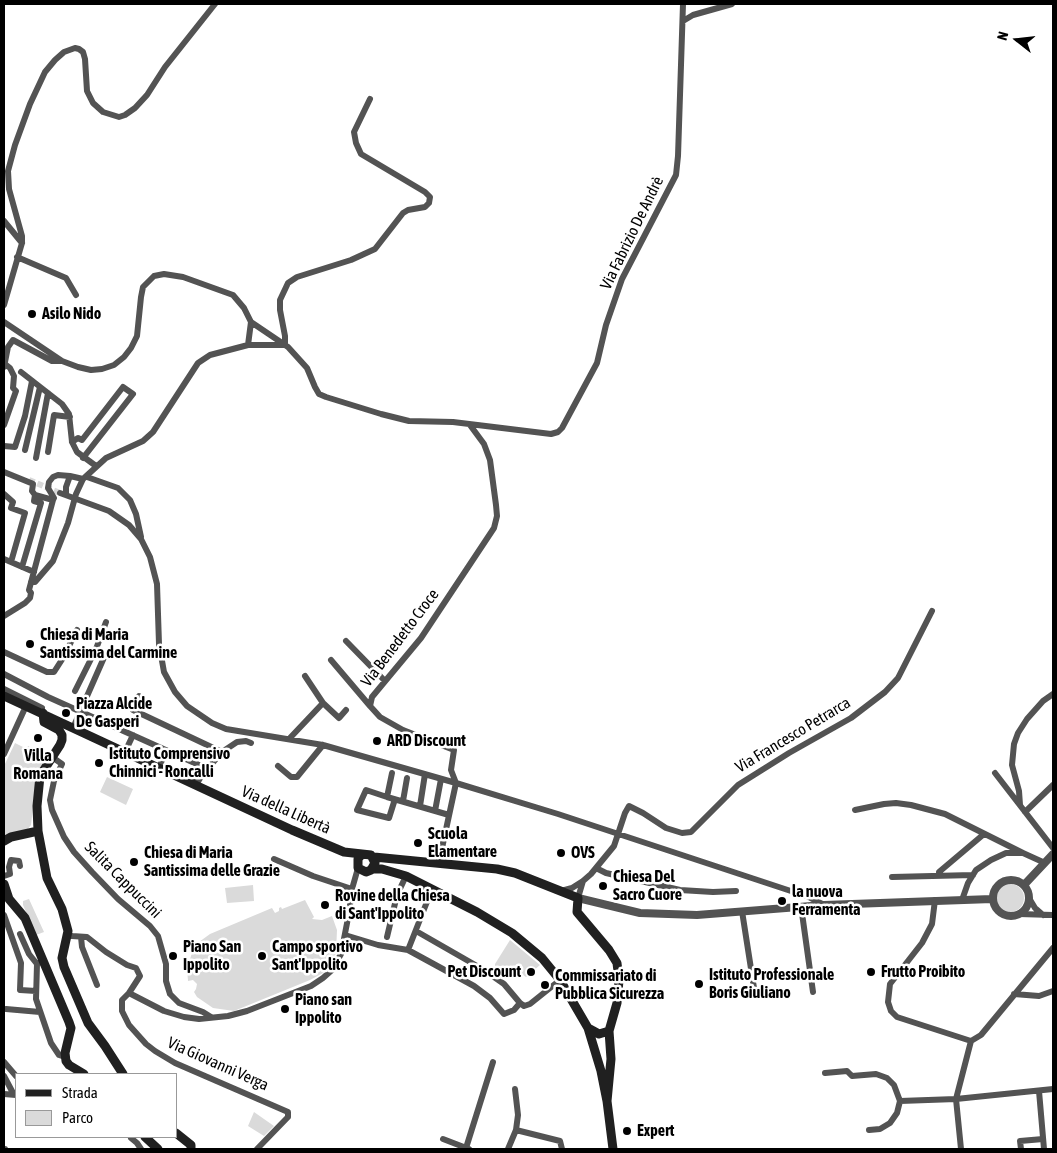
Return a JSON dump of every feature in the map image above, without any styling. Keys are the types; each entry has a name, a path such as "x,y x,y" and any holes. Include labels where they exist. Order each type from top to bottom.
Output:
{"main road":[{"name":"Via della Libertà","path":"4,696 41,711 72,728 292,830 344,852 363,865 406,876 477,912 512,933 542,958 560,980 588,1028 605,1073"},
{"path":"41,711 44,722 59,730 62,735 60,745 42,772 39,780 36,806 38,831 47,878 62,909 68,931 62,958 67,975 88,1023 122,1073"},
{"path":"4,841 11,837 38,831"},
{"path":"363,865 375,863 374,857 405,861 439,862 506,871 578,898 577,912"},
{"path":"4,884 9,899 25,918 40,962 71,1028 65,1057 69,1065 77,1073"},
{"path":"559,891 609,950 617,963 619,980 617,1003 609,1031 611,1059 605,1073 613,1149"},
{"path":"588,1028 599,1034 609,1031"},
{"path":"178,1135 191,1145 191,1149"},
{"path":"146,1138 158,1149"}],"street":[{"path":"4,305 22,243 19,224 8,189 8,171 30,104 45,72 64,52 75,48 79,49 83,52 87,91 93,103 103,112 114,116 124,115 135,108 147,95 165,67 215,4"},
{"name":"Via Fabrizio De Andrè","path":"470,425 551,434 558,432 598,363 606,325 622,278 676,175 684,21 683,4"},
{"path":"684,21 693,15 732,4"},
{"path":"285,345 280,300 288,283 297,277 351,260 375,248 403,213 408,210 424,207 429,203 430,197 425,192 364,158 359,150 354,136 354,129 370,99"},
{"path":"4,221 22,243"},
{"path":"18,257 66,278 76,295"},
{"path":"4,322 62,361 91,370 102,369 114,364 124,356 137,336 143,287 154,276 164,274 183,277 233,295 244,308 251,322 285,345 300,359 307,368 319,394 381,414 409,420 470,425"},
{"path":"248,345 251,322"},
{"path":"4,426 16,391 13,388 14,376 10,368 4,366 8,347 13,340 52,361 62,361"},
{"path":"31,582 35,582 53,562 68,523 76,494 85,478 106,458 143,441 153,432 198,363 210,355 248,345 285,345"},
{"path":"21,372 62,404 70,417 72,442 77,452 96,466"},
{"path":"4,446 15,447 25,416 32,381"},
{"path":"25,450 40,387"},
{"path":"72,442 78,438 82,440 123,387 133,394 83,458"},
{"path":"36,458 48,393"},
{"path":"48,452 54,415 70,417"},
{"name":"Via Benedetto Croce","path":"439,862 456,783 451,770 454,750 403,730 380,717 370,706 372,697 421,638 494,528 497,516 490,460 484,444 470,425"},
{"path":"4,472 31,482 33,484 32,491 35,495 34,501 42,503 22,567"},
{"path":"4,616 25,603 32,593 29,590 54,498 48,488 49,482 53,477 58,475 85,478 118,488 130,500 136,514 141,539"},
{"path":"70,476 66,487 66,495 109,511 129,525 141,539 150,557 157,584 159,644 164,672 187,706 202,717 226,729 323,745 456,783 558,814 809,897 824,904"},
{"path":"4,494 13,502 11,508 25,512 11,562"},
{"path":"35,495 53,500"},
{"path":"129,525 136,514"},
{"path":"4,559 34,572"},
{"name":"Via Francesco Petrarca","path":"578,898 583,881 614,846 629,806 666,828 682,833 691,832 738,785 789,753 851,718 885,692 898,678 932,611"},
{"path":"74,691 96,648 106,622"},
{"path":"4,652 47,672 54,672 64,658 76,630"},
{"path":"346,641 385,681"},
{"path":"72,728 106,653 96,648"},
{"path":"331,660 370,706"},
{"path":"4,674 48,697 81,710 199,765 193,784"},
{"path":"305,676 323,703 340,718 346,710"},
{"path":"4,689 41,711 48,697"},
{"path":"1020,806 1019,791 1012,766 1014,744 1018,733 1027,719 1043,701 1053,694"},
{"path":"139,696 133,710 222,752"},
{"path":"289,739 323,703"},
{"path":"4,754 26,706"},
{"path":"125,752 133,735"},
{"path":"193,784 222,752 237,742 246,741 251,743"},
{"path":"278,766 291,777 297,777 323,745"},
{"path":"159,768 166,750"},
{"name":"Salita Cappuccini","path":"52,757 62,764 51,792 52,810 74,852 118,899 150,926 158,936 166,964 166,980 170,994 180,1002 203,1012 211,1018"},
{"path":"387,797 392,773"},
{"path":"996,773 1053,848"},
{"path":"420,806 425,774"},
{"path":"403,801 407,778"},
{"path":"434,811 441,779"},
{"path":"1025,812 1053,785"},
{"path":"394,799 389,818 357,810 366,790 449,815"},
{"path":"855,810 896,802 911,804 945,814 1045,863"},
{"path":"940,876 939,872 984,834"},
{"path":"962,900 968,883 976,870 1006,853 1022,853"},
{"path":"1024,885 1053,854"},
{"path":"274,859 313,876 352,887"},
{"path":"4,876 10,874 11,860 19,861 20,866"},
{"path":"211,1018 248,1011 311,986 332,970 341,954 352,887 363,865"},
{"path":"596,868 606,873 680,890 736,891"},
{"path":"892,877 973,875"},
{"path":"387,937 395,900 406,876"},
{"path":"1043,915 1035,908 1024,885 1013,880 1001,882 993,892 992,899 994,905 1002,914 1008,916 1019,914 1043,915 1053,915"},
{"path":"559,891 572,888 583,881"},
{"path":"408,950 432,889"},
{"path":"578,898 640,913 696,915 824,904 992,899"},
{"path":"1019,914 1026,908 1029,898"},
{"path":"935,900 932,924 922,943 890,984 888,1002 891,1011 897,1017 971,1042"},
{"path":"801,906 813,992"},
{"path":"742,911 754,988"},
{"path":"4,915 21,962 20,990 36,991"},
{"path":"416,931 484,970 504,984 524,1006 530,1004 560,980"},
{"path":"20,934 29,954 40,962 36,999 51,1043 59,1055 65,1057"},
{"path":"67,934 87,937 106,952 138,970 139,978 129,993"},
{"path":"345,935 378,945 408,950 474,986 490,998 504,1014 514,1010 520,1003"},
{"path":"81,937 82,947 96,985"},
{"path":"960,1149 956,1099 971,1042 981,1035 1053,948"},
{"path":"1014,994 1039,996 1053,991"},
{"name":"Via Giovanni Verga","path":"211,1018 191,1018 164,1011 129,993 122,1000 121,1006 124,1016 136,1033 155,1051 175,1063 288,1112 288,1117 256,1149"},
{"path":"6,1009 40,1012"},
{"path":"4,1062 15,1075"},
{"path":"442,1140 468,1149 493,1062"},
{"path":"825,1073 847,1071 852,1076 876,1074 887,1078 894,1085 900,1100 897,1113 890,1123 870,1130"},
{"path":"4,1078 15,1094"},
{"path":"508,1149 516,1130 518,1115 515,1089"},
{"path":"900,1100 956,1099 1053,1089"},
{"path":"1039,1091 1044,1149"},
{"path":"4,1094 15,1094"},
{"path":"516,1130 560,1141 562,1149"},
{"path":"132,1138 141,1149"},
{"path":"1021,1149 1020,1141 1043,1139"}],"green space":[{"path":"15,743 27,749 28,746 40,752 39,754 47,759 37,773 31,825 27,830 4,836 4,766"},
{"path":"107,777 133,789 126,805 100,792"},
{"path":"1010,884 1020,888 1024,898 1020,908 1010,912 1000,908 996,898 1000,888"},
{"path":"253,885 254,901 227,903 225,888"},
{"path":"29,899 44,932 36,935 23,905 23,901"},
{"name":"Campo sportivo Sant'Ippolito","path":"305,900 314,917 312,919 322,920 332,916 337,930 336,953 332,962 323,973 234,1011 213,1008 197,997 194,992 197,984 193,980 188,981 187,968 193,950 199,942 210,934 272,908 275,913 281,907 282,909"},
{"path":"510,940 540,965 526,977 517,971 507,978 495,968 495,964"},
{"path":"254,1112 274,1126 264,1136 248,1126"}],"tunnel":[{"path":"29,480 60,493"}],"place":[{"name":"Asilo Nido","path":"32,314"},
{"name":"Chiesa di Maria Santissima del Carmine","path":"30,644"},
{"name":"Piazza Alcide De Gasperi","path":"66,713"},
{"name":"Villa Romana","path":"38,738"},
{"name":"ARD Discount","path":"377,741"},
{"name":"Istituto Comprensivo Chinnici - Roncalli","path":"99,763"},
{"name":"Scuola Elamentare","path":"418,843"},
{"name":"OVS","path":"561,853"},
{"name":"Chiesa di Maria Santissima delle Grazie","path":"134,862"},
{"name":"Chiesa Del Sacro Cuore","path":"603,886"},
{"name":"la nuova Ferramenta","path":"782,901"},
{"name":"Rovine della Chiesa di Sant'Ippolito","path":"325,905"},
{"name":"Piano San Ippolito","path":"173,956"},
{"name":"Campo sportivo Sant'Ippolito","path":"262,956"},
{"name":"Pet Discount","path":"531,972"},
{"name":"Frutto Proibito","path":"871,972"},
{"name":"Istituto Professionale Boris Giuliano","path":"699,984"},
{"name":"Commissariato di Pubblica Sicurezza","path":"545,985"},
{"name":"Piano san Ippolito","path":"285,1009"},
{"name":"Expert","path":"627,1131"}]}
